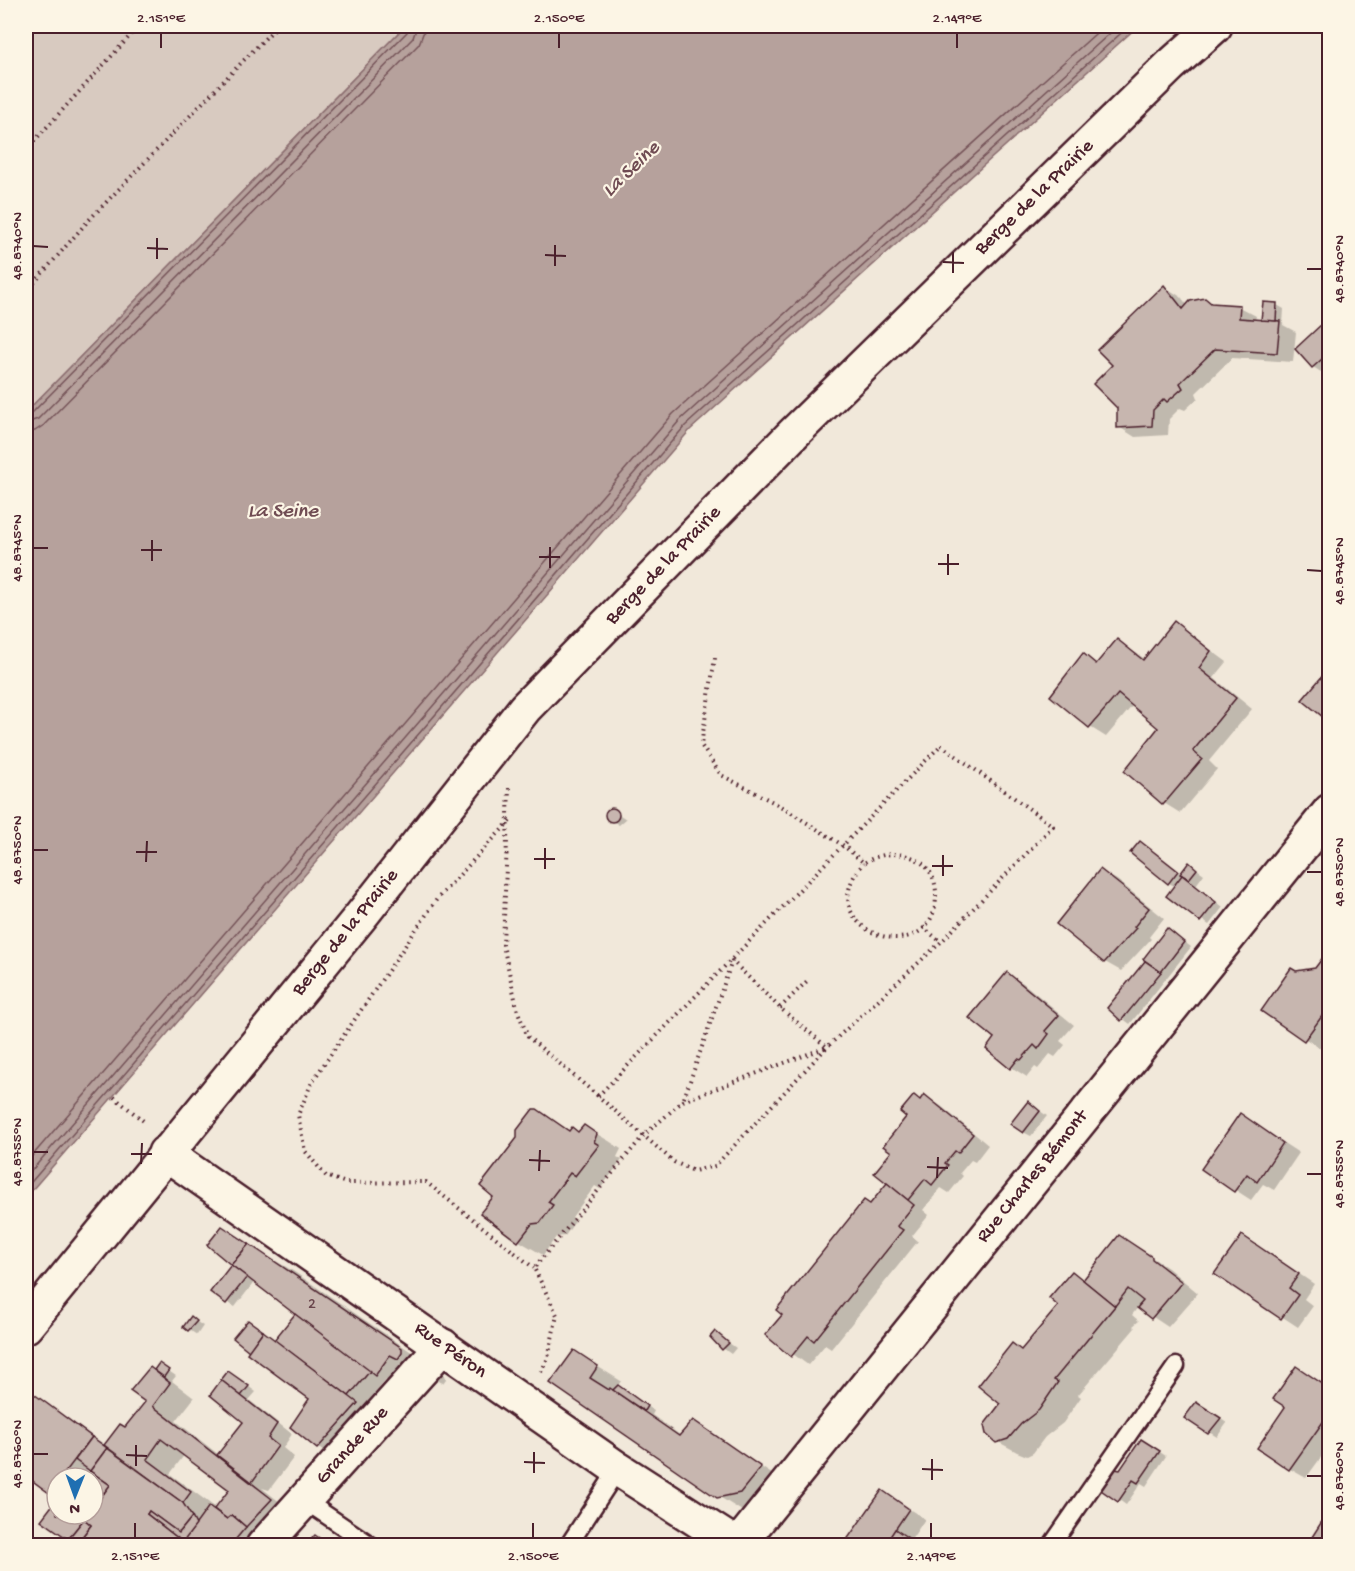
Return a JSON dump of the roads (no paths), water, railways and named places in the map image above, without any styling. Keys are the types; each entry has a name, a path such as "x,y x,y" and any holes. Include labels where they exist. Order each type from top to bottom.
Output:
{"street":[{"name":"Berge de la Prairie","path":"26,1326 169,1148 361,916 525,708 794,434 1215,26"},
{"name":"Rue Charles Bémont","path":"738,1545 1329,813"},
{"name":"Rue Péron","path":"169,1148 524,1404 618,1469 738,1545"},
{"name":"Grande Rue","path":"263,1545 443,1346"}],"lane":[{"path":"1051,1545 1176,1366"},
{"path":"568,1545 618,1469"},
{"path":"304,1500 372,1545"}],"water":[{"name":"La Seine","path":"405,26 1138,26 690,430 26,1197 26,412"}]}
